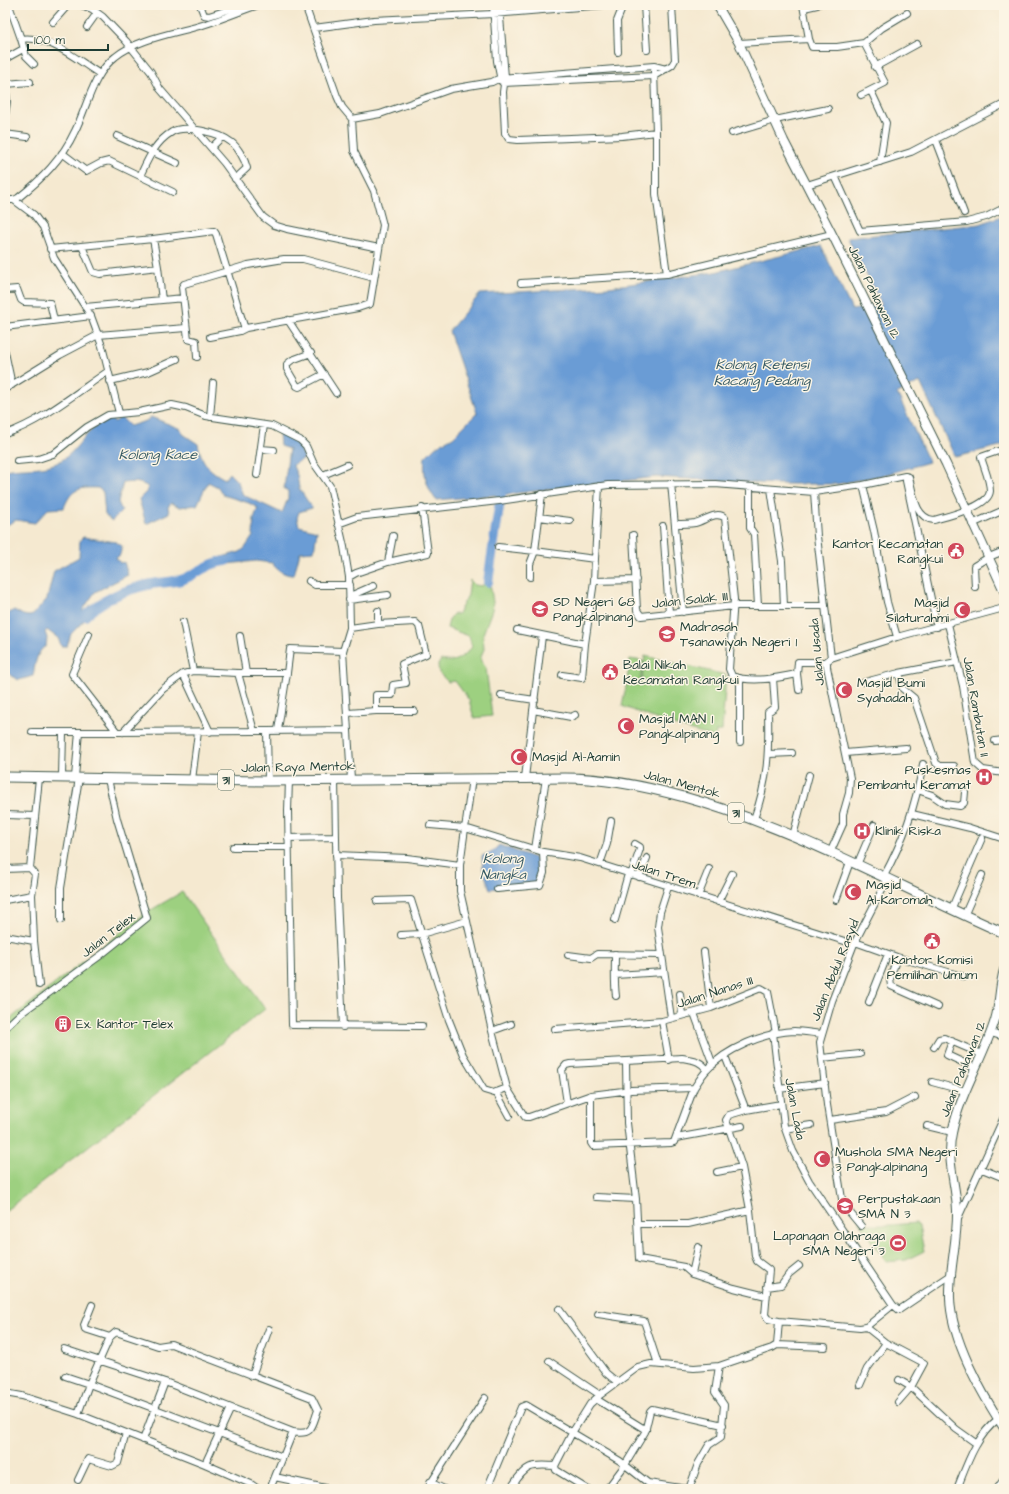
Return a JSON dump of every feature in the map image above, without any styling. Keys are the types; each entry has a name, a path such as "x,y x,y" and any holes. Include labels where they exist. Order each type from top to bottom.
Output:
{"highway":[{"name":"Jalan Raya Mentok","path":"5,777 192,780 448,779"},
{"name":"Jalan Mentok","path":"448,779 579,778 629,784 709,804 754,819 793,836 964,916 1004,933"}],"main road":[{"name":"Jalan Pahlawan 12","path":"717,5 739,43 775,120 911,393 1004,591"},
{"name":"Jalan Pahlawan 12","path":"1004,970 1001,1010 965,1091 952,1132 949,1153 956,1194 957,1220 951,1275 950,1305 964,1354 1004,1428"}],"street":[{"path":"9,5 23,49 30,62 34,64"},
{"path":"53,22 68,5"},
{"path":"81,5 97,13 117,31 131,47 151,72 160,89 211,148 263,217 274,225 379,248"},
{"path":"200,5 204,15 209,16 243,5"},
{"path":"14,200 47,174 62,153 75,132 100,74 115,56 131,47 206,24 258,5"},
{"path":"210,337 240,331 246,328 367,306 370,304 382,233 381,217 374,191 359,165 354,151 352,119 342,107 337,96 305,5"},
{"path":"493,5 502,81"},
{"path":"500,5 505,133 509,139 577,138 656,132"},
{"path":"314,28 374,20 500,14 604,5"},
{"path":"618,52 617,21 621,11 621,5"},
{"path":"644,5 647,50"},
{"path":"502,81 654,76 673,64 675,60 672,5"},
{"path":"817,5 803,6 809,39 812,47 816,48 864,43 882,28 907,13"},
{"path":"87,27 97,13"},
{"path":"21,39 32,38 50,43 100,74"},
{"path":"739,43 809,39"},
{"path":"861,95 885,83 875,67 864,43"},
{"path":"875,67 917,44"},
{"path":"5,59 23,49"},
{"path":"352,119 380,114 451,89 502,81 654,66 666,69"},
{"path":"654,66 656,194 666,274"},
{"path":"5,115 7,102 5,83 30,82"},
{"path":"871,91 886,123 880,162"},
{"path":"807,185 911,152 1004,104"},
{"path":"732,133 775,120 828,109"},
{"path":"140,176 152,152 172,131 184,128 222,137 232,142 248,168 235,180"},
{"path":"5,134 27,137"},
{"path":"117,136 177,163"},
{"path":"211,148 222,137"},
{"path":"936,140 964,213"},
{"path":"62,153 86,171 101,162 109,161 173,192"},
{"path":"835,176 860,231 967,222 986,218 1004,208"},
{"path":"5,200 14,200 34,215 43,226 50,249 67,281 91,316 98,334 118,413"},
{"path":"50,249 153,239 214,231 228,271 244,326 246,328"},
{"path":"521,283 666,274 832,234"},
{"path":"153,239 162,300"},
{"path":"82,246 91,268 96,273 158,267"},
{"path":"197,357 196,341 188,339 186,328 182,287 184,284 266,261 303,259 374,278"},
{"path":"5,290 17,289 21,300 24,302 50,303 54,320"},
{"path":"85,307 184,298"},
{"path":"5,327 91,316"},
{"path":"288,320 336,393"},
{"path":"5,389 60,355 98,334 186,328"},
{"path":"5,352 12,385"},
{"path":"310,354 292,360 287,364 287,369 297,386 299,387 324,374"},
{"path":"110,381 148,372 177,359"},
{"path":"5,434 18,430 107,372"},
{"path":"210,417 212,383"},
{"path":"17,461 38,459 53,454 87,427 104,416 118,413 139,412 172,404 210,417 278,428 298,438 306,446 316,467 330,486 344,547 349,577 350,628 343,651 351,779"},
{"path":"257,475 264,425"},
{"path":"261,449 274,450"},
{"path":"338,524 357,517 422,508 501,500 598,486 671,483 715,484 814,492 862,485 905,476 909,477 917,508 924,518 934,520 967,510 984,502 990,489 981,457 982,455 1004,449"},
{"path":"323,476 347,465"},
{"path":"905,476 936,627"},
{"path":"671,483 683,612"},
{"path":"862,485 875,538 887,602 897,637"},
{"path":"562,675 582,678 594,581 598,486"},
{"path":"750,487 750,528 754,534 758,606"},
{"path":"771,489 782,562 784,606"},
{"name":"Jalan Usada","path":"814,492 829,660 850,778 849,792 843,814 843,824 830,853"},
{"path":"530,576 530,564 535,551 542,494"},
{"path":"349,577 356,573 388,562 428,553 422,508"},
{"path":"972,524 1004,510"},
{"path":"539,517 570,521"},
{"path":"675,524 696,522 707,517 725,517 732,567 734,606 729,671 732,676 740,678 773,678 797,674"},
{"path":"663,526 669,613"},
{"name":"Jalan Salak III","path":"633,535 637,610 639,616 734,606 824,606"},
{"path":"388,562 393,536"},
{"path":"498,547 595,559"},
{"path":"975,587 974,566 989,557 1004,552"},
{"path":"594,581 636,580"},
{"path":"309,581 315,585 350,586"},
{"path":"350,598 374,586"},
{"path":"350,598 388,595"},
{"path":"799,690 797,674 798,662 829,660 897,637 1004,608"},
{"path":"378,611 378,624"},
{"path":"183,622 192,671"},
{"path":"350,628 378,624 418,624 426,654 425,656 402,664 406,683 393,685 392,695 376,695 376,710"},
{"name":"Jalan Rambutan II","path":"948,624 957,662 975,763 983,770 1004,773"},
{"path":"517,630 585,644"},
{"path":"89,634 72,674 120,732"},
{"path":"240,636 246,673"},
{"path":"525,778 542,636"},
{"path":"278,730 290,649 343,651"},
{"path":"865,682 899,673 957,662"},
{"path":"120,732 163,689 183,674 192,671 287,673"},
{"path":"238,673 254,731"},
{"path":"899,673 903,689 914,696 936,763 940,766 954,766"},
{"path":"183,674 210,732"},
{"path":"740,678 740,742"},
{"path":"754,819 763,792 769,754 768,712 775,707 773,678"},
{"path":"501,695 534,700"},
{"path":"348,713 376,710 414,711"},
{"path":"533,710 571,717 575,715"},
{"path":"32,732 348,730"},
{"path":"267,731 268,780"},
{"path":"61,920 61,888 77,778 79,732"},
{"path":"192,780 198,732"},
{"path":"62,777 63,733"},
{"path":"995,741 1004,740"},
{"path":"845,753 906,748"},
{"path":"769,754 792,753"},
{"name":"Jalan Abdul Rasyid","path":"860,1226 847,1209 842,1199 820,1042 855,943 907,830 918,790 923,764"},
{"path":"793,836 809,775"},
{"path":"39,778 30,868 35,874 32,894 34,941 40,985"},
{"path":"472,778 460,865 460,891 492,1031 507,1088 525,1117 527,1118 591,1095 625,1090 694,1088"},
{"path":"535,849 546,778"},
{"name":"Jalan Telex","path":"5,1028 20,1014 95,959 147,918 117,819 108,779"},
{"path":"335,779 336,855 343,1026"},
{"path":"288,780 292,1025 422,1026"},
{"path":"918,790 932,795 942,803 958,806 964,803 965,792"},
{"path":"912,814 970,828 1004,839"},
{"path":"6,815 35,816"},
{"path":"600,864 607,844 611,821"},
{"name":"Jalan Trem","path":"430,825 465,828 544,852 580,858 668,887 966,977"},
{"path":"836,900 874,825"},
{"path":"288,838 336,837"},
{"path":"951,910 982,838"},
{"path":"615,920 640,849 640,847 635,844"},
{"path":"233,846 288,847"},
{"path":"497,889 540,885 544,872 544,852"},
{"path":"336,855 406,858 460,865"},
{"path":"639,878 647,858"},
{"path":"5,869 30,868"},
{"path":"698,896 709,869"},
{"path":"718,902 732,874"},
{"path":"964,916 982,875"},
{"path":"668,887 658,923 671,1018"},
{"path":"5,900 32,894"},
{"path":"377,901 410,899 449,1020 463,1055 484,1090 488,1092 496,1092 507,1088"},
{"path":"401,935 421,934 467,921"},
{"path":"5,936 34,941"},
{"path":"704,952 710,1008"},
{"path":"568,955 591,958 596,954 662,955"},
{"path":"615,954 615,975 613,978 616,996"},
{"path":"868,1002 888,954"},
{"path":"898,957 890,979 890,986 938,1007"},
{"path":"615,975 664,972"},
{"name":"Jalan Nanas III","path":"555,1030 662,1021 710,1008 757,988 765,989 769,996 775,1033"},
{"path":"680,994 682,1015"},
{"path":"694,1013 713,1065"},
{"path":"662,1021 669,1060"},
{"path":"492,1031 510,1024"},
{"path":"591,1095 592,1144 597,1147 673,1143 694,1088 707,1070 725,1056 746,1044 775,1033 794,1031 822,1034"},
{"name":"Jalan Lada","path":"775,1033 781,1104 785,1129 793,1151 809,1181 892,1304"},
{"path":"991,1033 1004,1037"},
{"path":"934,1047 938,1040 942,1038 981,1054"},
{"path":"952,1041 947,1055 975,1068"},
{"path":"822,1058 860,1054"},
{"path":"725,1056 746,1110"},
{"path":"567,1103 562,1070 566,1065 669,1060 682,1058 698,1061 703,1064 707,1070"},
{"path":"626,1062 625,1090 629,1145 636,1199 639,1259 681,1266 692,1274 734,1288 766,1296"},
{"path":"932,1082 965,1091"},
{"path":"779,1089 825,1083"},
{"path":"496,1092 509,1116"},
{"path":"830,1120 886,1112 915,1097"},
{"path":"781,1104 746,1110 728,1116 726,1120 742,1167 750,1210 755,1256 760,1264 769,1270 765,1315 768,1319 860,1328 866,1326 892,1304 899,1310 951,1275"},
{"path":"957,1220 982,1169 1004,1117"},
{"path":"785,1129 811,1125"},
{"path":"676,1138 742,1126"},
{"path":"927,1126 952,1132"},
{"path":"717,1172 742,1167"},
{"path":"982,1169 1004,1178"},
{"path":"596,1197 636,1199"},
{"path":"638,1224 688,1224 750,1210"},
{"path":"692,1274 698,1246"},
{"path":"767,1287 781,1285 789,1274 799,1266"},
{"path":"92,1305 84,1327 110,1337"},
{"path":"559,1310 606,1373 617,1382"},
{"path":"598,1314 644,1321 658,1364"},
{"path":"777,1345 779,1321"},
{"path":"866,1326 886,1343 924,1363 911,1387 898,1402"},
{"path":"252,1376 269,1329"},
{"path":"64,1348 100,1360 165,1382 292,1432 308,1433 318,1410 317,1405 312,1398 171,1344 158,1346 116,1332 110,1337 100,1360 89,1384 78,1414"},
{"path":"860,1385 867,1369 886,1343"},
{"path":"555,1466 572,1433 590,1404 638,1367 658,1364 694,1368 719,1366 753,1356 777,1345 825,1347"},
{"path":"549,1361 646,1430"},
{"path":"487,1489 523,1406 526,1405 626,1465 648,1483 688,1489 698,1464 709,1445 721,1437 724,1405 715,1392 719,1366"},
{"path":"65,1376 155,1408 219,1434 283,1457"},
{"path":"899,1380 911,1387 956,1429 977,1444"},
{"path":"143,1440 165,1382"},
{"path":"5,1393 22,1396 78,1414 206,1464 258,1489"},
{"path":"427,1489 430,1482 485,1398"},
{"path":"206,1464 231,1408"},
{"path":"607,1489 626,1465 646,1430 650,1411 654,1408 723,1425"},
{"path":"956,1489 977,1444 988,1427 998,1419"},
{"path":"270,1489 292,1432"},
{"path":"78,1480 88,1459 112,1466 118,1463 126,1433"},
{"path":"513,1485 526,1468 539,1464 555,1466"},
{"path":"555,1466 556,1470 587,1489"},
{"path":"275,1477 327,1489"},
{"path":"996,1489 1004,1479"},
{"path":"290,1480 299,1489"},
{"path":"430,1482 444,1489"}],"green space":[{"path":"470,580 475,585 482,586 486,581 490,583 493,602 492,610 483,634 484,649 481,656 481,661 486,668 492,716 474,718 469,700 455,681 448,682 439,673 438,665 441,660 450,661 458,659 472,647 469,636 447,628 449,620 453,614 458,614 468,595"},
{"path":"645,656 726,675 722,731 716,731 715,738 661,721 622,706 627,682 641,685"},
{"path":"630,659 643,661 640,683 627,680"},
{"path":"182,892 265,1009 5,1211 5,1023 144,914"},
{"name":"Lapangan Olahraga SMA Negeri 3","path":"858,1221 873,1225 916,1223 919,1226 924,1251 906,1260 886,1262"}],"water":[{"name":"Kolong Retensi Kacang Pedang","path":"1004,215 1004,445 955,457 920,382 897,393 929,462 884,475 837,484 776,484 656,477 508,494 436,500 430,490 424,469 425,457 435,447 453,437 477,413 449,331 480,294 609,287 715,272 821,246 852,310 882,305 848,238 980,224"},
{"name":"Kolong Kace","path":"121,417 130,426 146,421 151,417 181,429 183,434 198,444 204,461 210,469 225,479 229,473 238,482 243,495 282,513 288,498 288,491 284,489 289,449 280,446 279,433 281,431 296,443 305,458 293,466 297,475 299,488 312,508 299,512 297,518 299,526 317,531 314,551 300,552 294,575 281,572 272,563 256,561 216,565 211,560 240,552 245,548 253,536 254,518 258,508 249,503 223,495 218,487 208,482 197,505 180,507 171,503 168,507 169,513 146,524 139,499 147,491 148,487 133,482 123,483 118,502 122,511 112,521 105,515 103,492 98,488 86,488 76,490 64,508 48,509 35,523 16,520 5,526 5,470 42,467 56,463 69,455 95,427 102,422 111,419 115,422"},
{"path":"83,537 116,542 122,546 120,555 116,558 120,563 124,562 128,575 95,592 82,611 85,612 90,605 96,608 71,634 67,646 61,646 58,638 47,630 45,632 47,638 46,646 38,655 33,676 19,680 11,676 5,668 5,616 14,610 23,615 33,615 47,599 54,571 79,557 80,540"},
{"name":"Kolong Nangka","path":"499,845 535,858 538,873 534,883 490,889 483,870 482,856 493,851"}],"waterway":[{"path":"488,582 501,494"},
{"path":"85,616 106,600 122,593 147,585 184,579 215,563 226,561"}],"place":[{"name":"Kantor Kecamatan Rangkui","path":"956,551"},
{"name":"SD Negeri 68 Pangkalpinang","path":"540,609"},
{"name":"Masjid Silaturahmi","path":"962,610"},
{"name":"Madrasah Tsanawiyah Negeri 1","path":"667,634"},
{"name":"Balai Nikah Kecamatan Rangkui","path":"610,672"},
{"name":"Masjid Bumi Syahadah","path":"844,690"},
{"name":"Masjid MAN 1 Pangkalpinang","path":"626,726"},
{"name":"Masjid Al-Aamin","path":"519,757"},
{"name":"Puskesmas Pembantu Keramat","path":"984,777"},
{"name":"Klinik Riska","path":"862,831"},
{"name":"Masjid Al-Karomah","path":"853,892"},
{"name":"Kantor Komisi Pemilihan Umum","path":"932,941"},
{"name":"Ex. Kantor Telex","path":"63,1024"},
{"name":"Mushola SMA Negeri 3 Pangkalpinang","path":"822,1159"},
{"name":"Perpustakaan SMA N 3","path":"845,1206"},
{"name":"Lapangan Olahraga SMA Negeri 3","path":"898,1243"}]}
